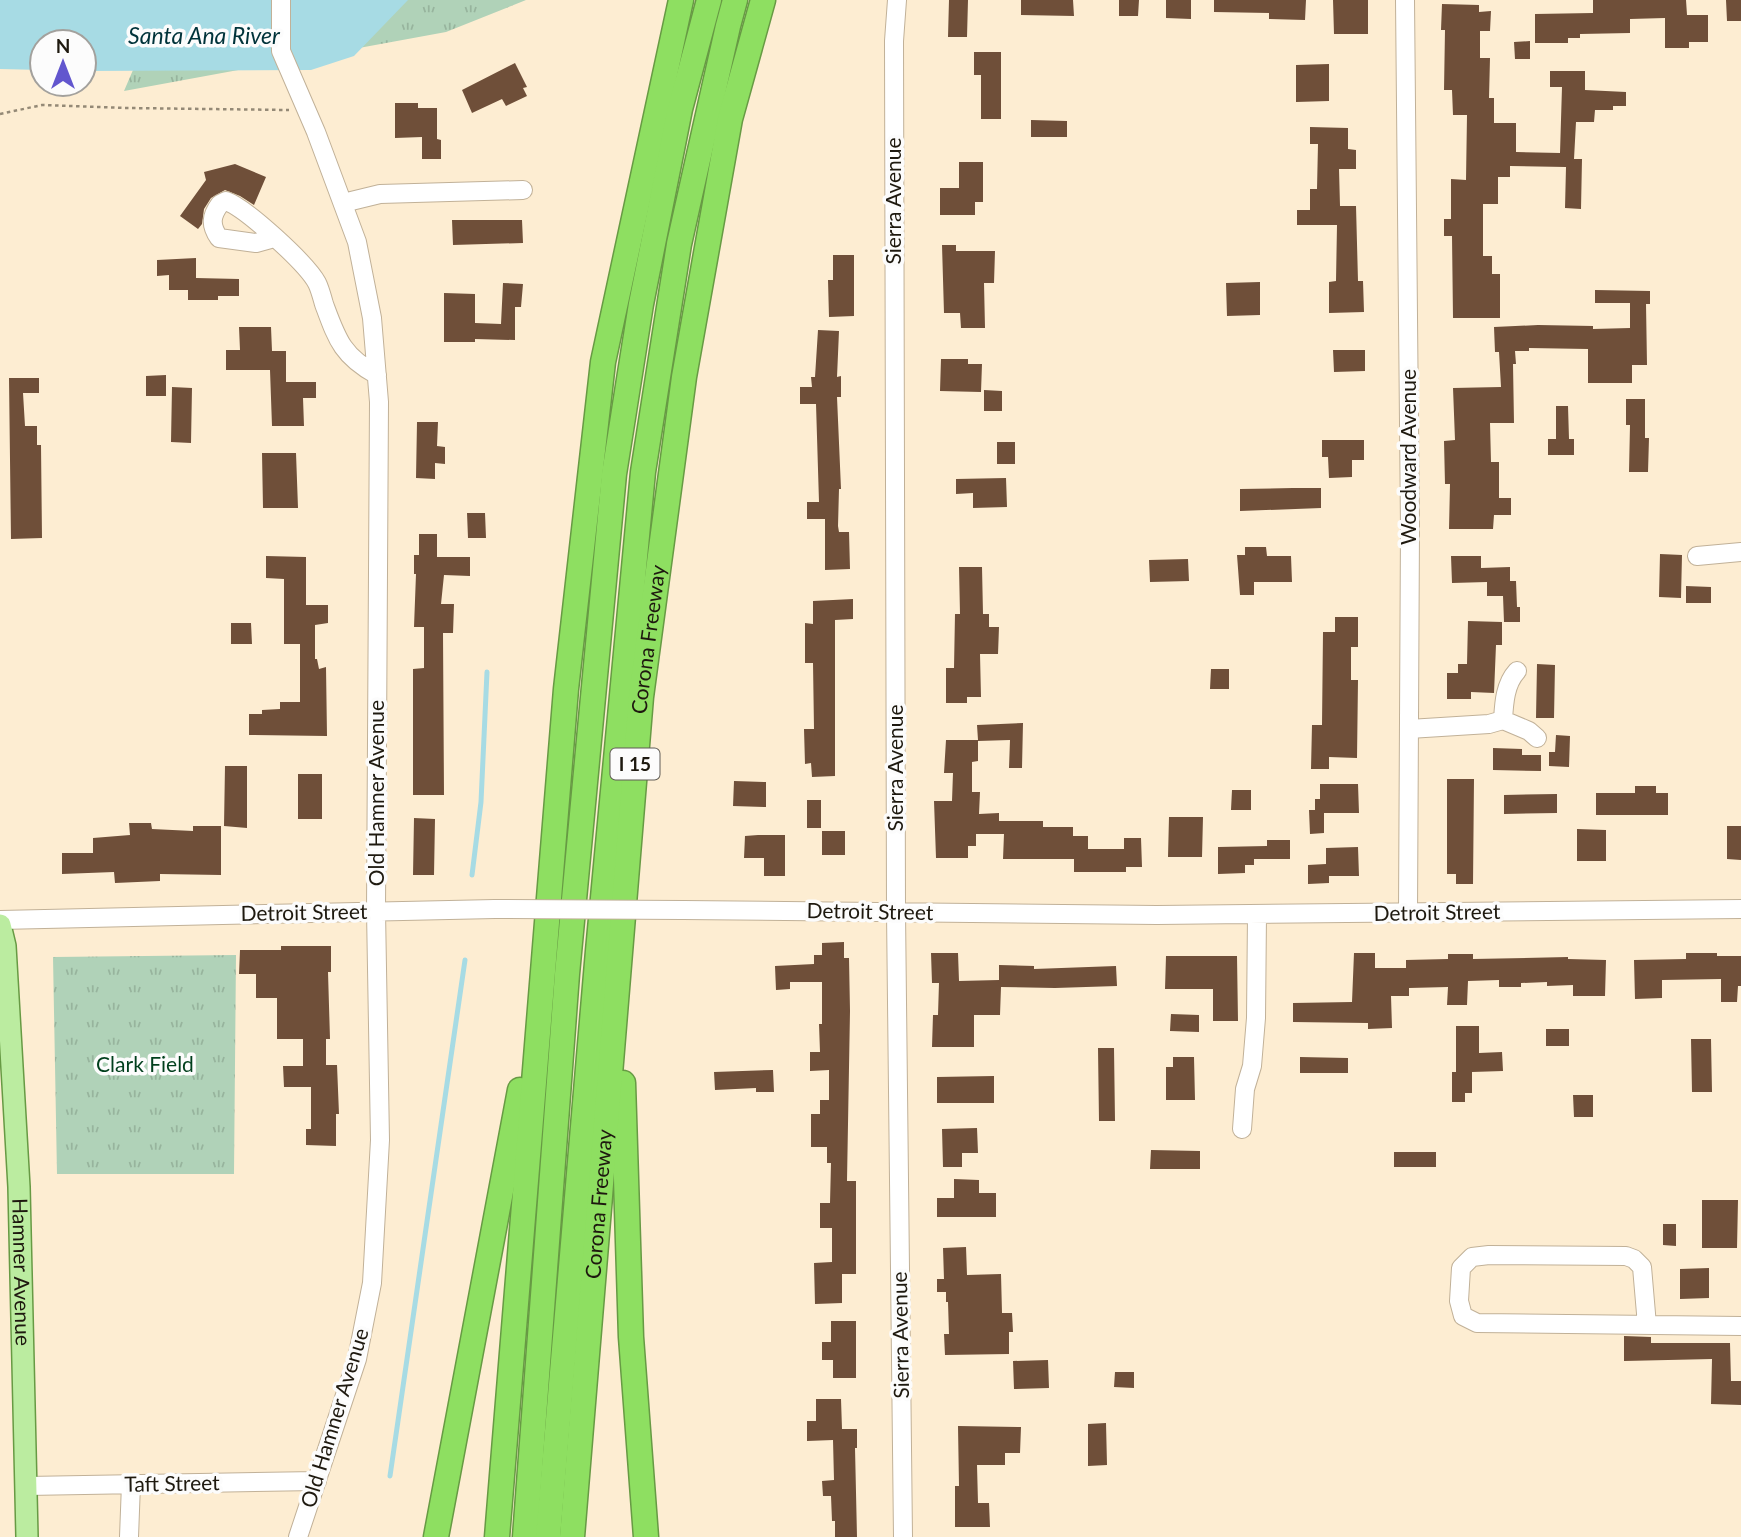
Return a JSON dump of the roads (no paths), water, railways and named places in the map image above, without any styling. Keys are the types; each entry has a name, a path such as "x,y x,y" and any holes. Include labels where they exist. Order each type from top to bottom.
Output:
{"highway":[{"path":"497,1537 566,689 603,362 681,0"},
{"path":"525,1537 567,974 614,474 641,304 675,135 709,0"},
{"path":"548,1537 597,964 643,472 679,244 735,0"},
{"name":"Corona Freeway","path":"572,1537 641,697 684,377 730,119 763,0"},
{"path":"436,1537 544,959"},
{"path":"619,965 631,1337 646,1537"}],"main road":[{"name":"Hamner Avenue","path":"0,922 5,946 19,1187 27,1537"}],"street":[{"name":"Old Hamner Avenue","path":"281,0 281,51 316,132 357,242 372,318 379,402 376,911 380,1140 372,1283 357,1359 298,1537"},
{"name":"Sierra Avenue","path":"897,0 894,41 896,912 903,1537"},
{"name":"Woodward Avenue","path":"1405,0 1410,528 1408,914"},
{"path":"343,203 380,194 523,190"},
{"path":"274,238 317,282 339,340 347,353 358,365 377,374"},
{"path":"1697,556 1741,552"},
{"path":"1503,720 1504,699 1512,676 1517,671"},
{"path":"1409,729 1489,724 1503,720 1529,731 1537,738"},
{"name":"Detroit Street","path":"0,922 495,909 1257,915 1741,909"},
{"path":"1242,1129 1245,1088 1252,1066 1256,1018 1257,915"},
{"path":"1647,1325 1642,1267 1626,1256 1489,1255 1472,1257 1461,1268 1459,1301 1463,1316 1477,1323 1647,1325 1741,1326"},
{"name":"Taft Street","path":"27,1486 317,1481"},
{"path":"129,1537 131,1484"}],"water":[{"name":"Santa Ana River","path":"0,0 408,0 354,56 311,70 98,71 98,28 28,28 28,70 0,69"}],"waterway":[{"path":"472,875 481,802 487,672"},
{"path":"390,1476 465,960"}],"park label":[{"name":"Clark Field","path":"145,1065"}]}
